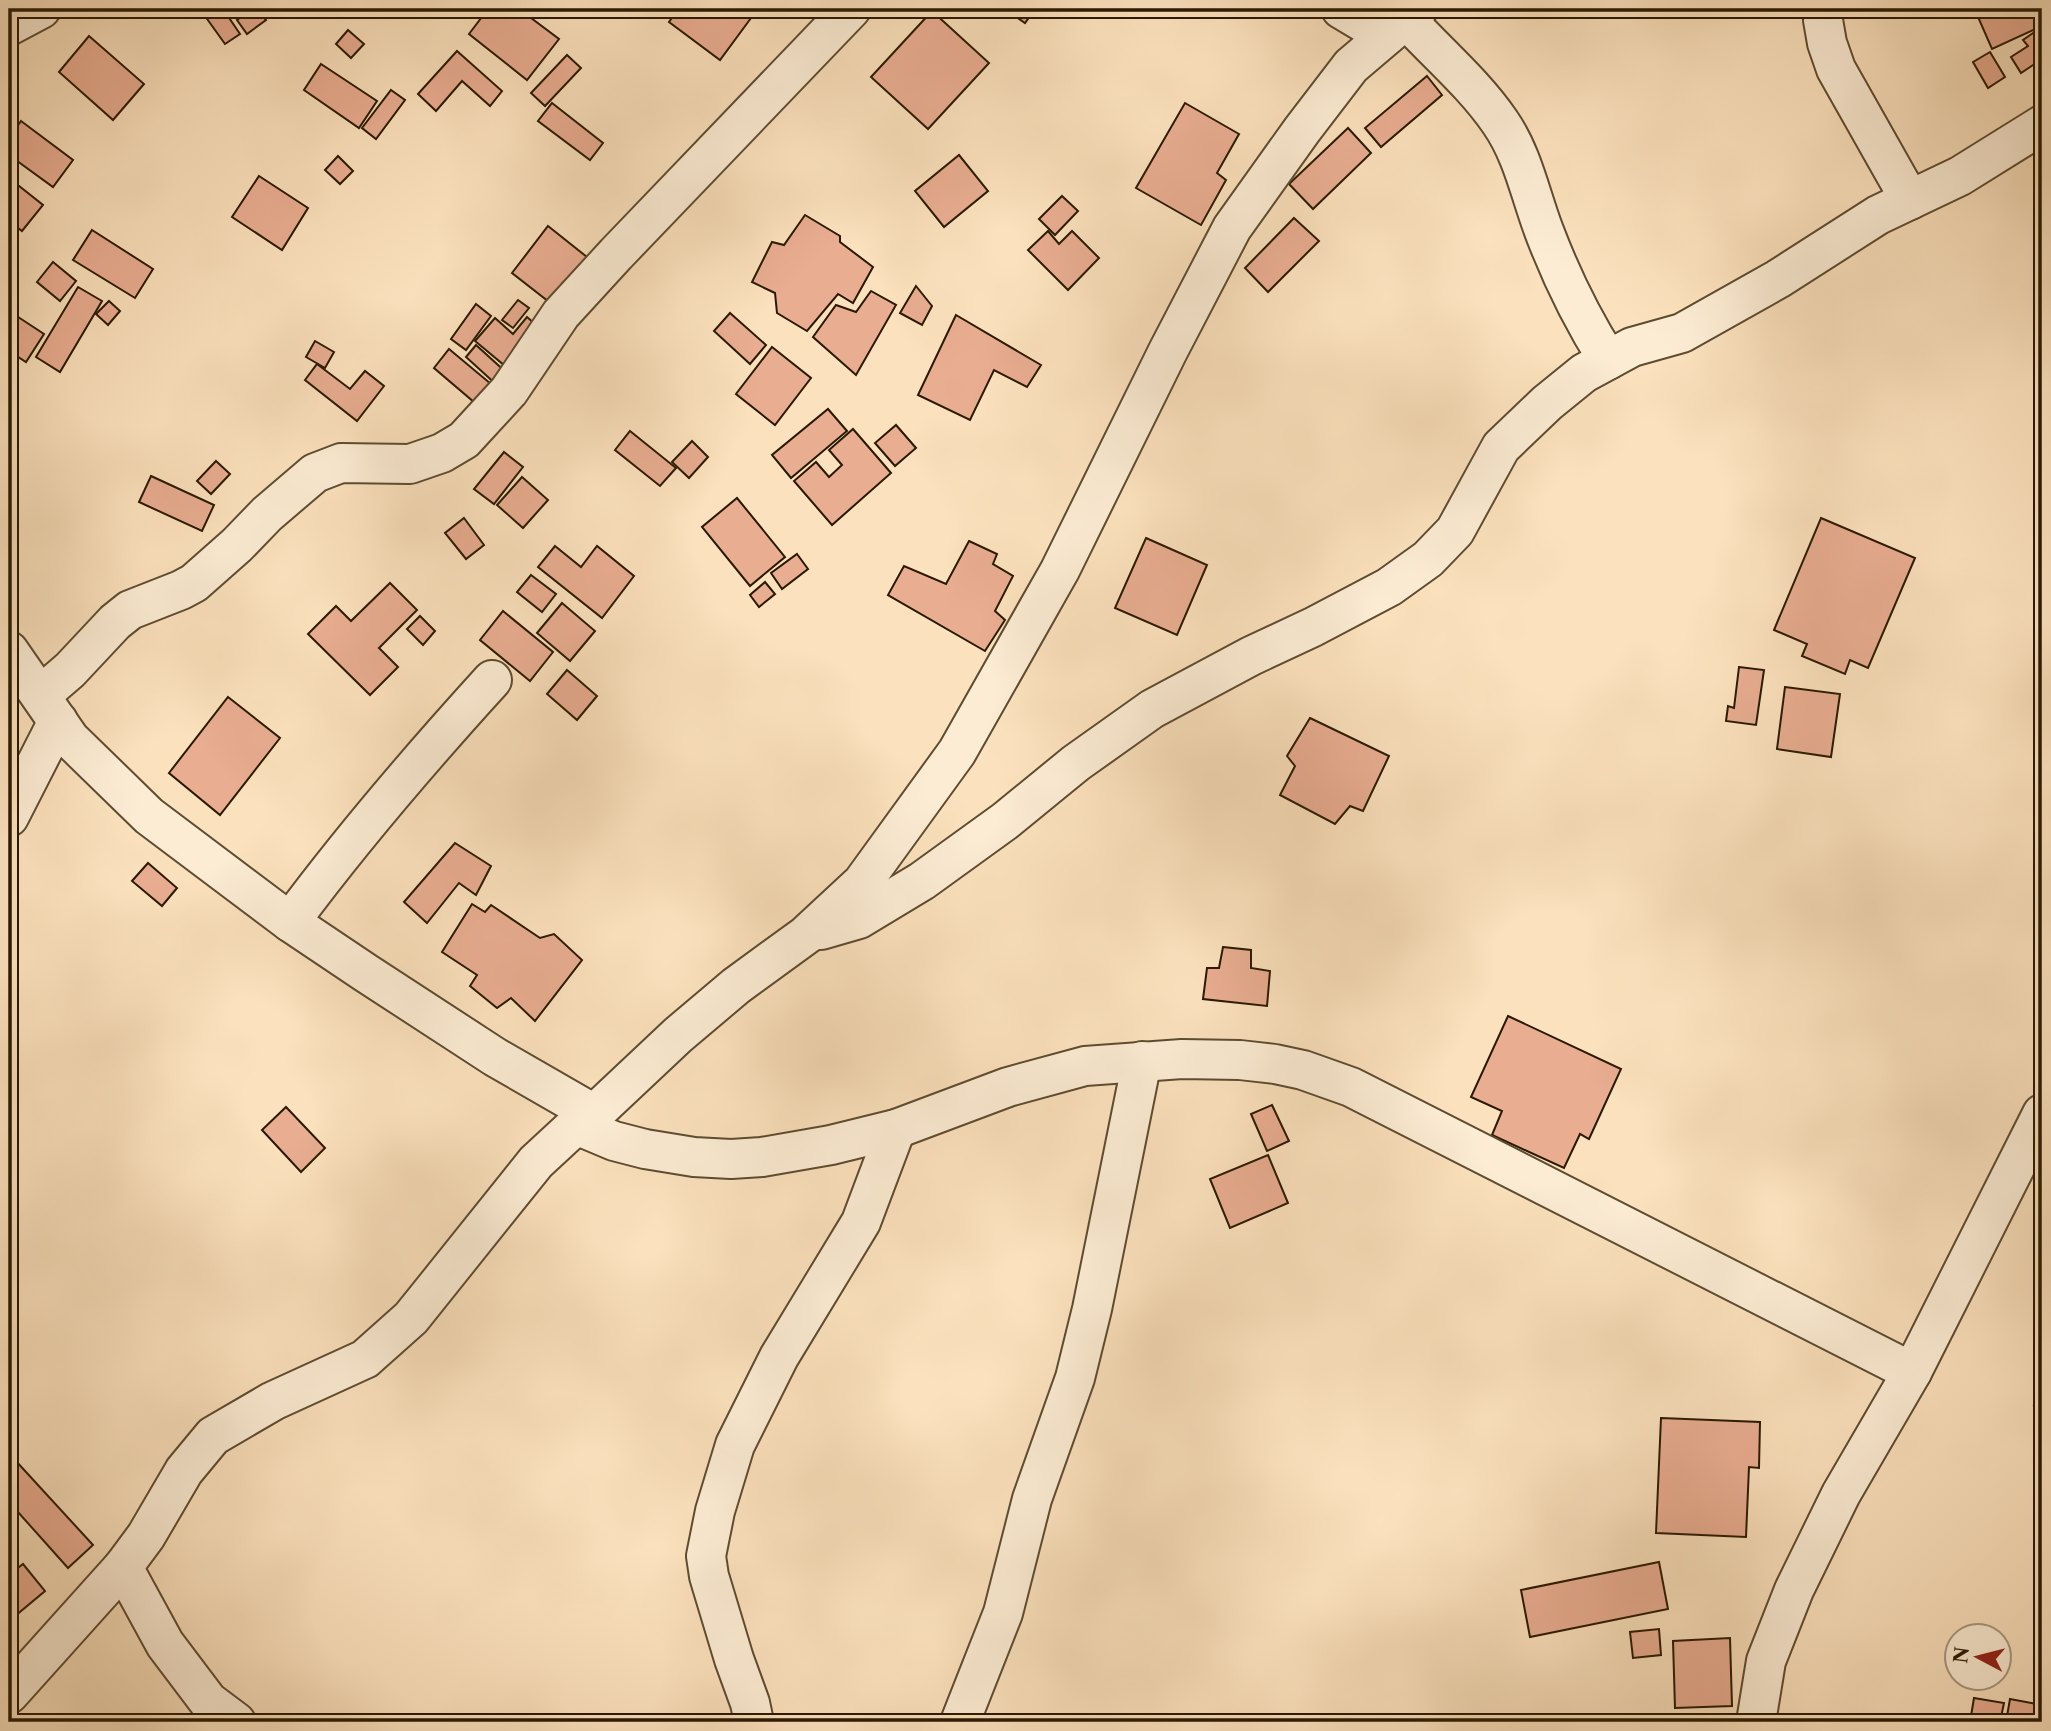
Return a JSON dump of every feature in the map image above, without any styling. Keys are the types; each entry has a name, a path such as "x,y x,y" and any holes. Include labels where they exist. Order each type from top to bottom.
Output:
{"street":[{"path":"9,26 41,9"},
{"path":"9,817 49,708 122,616 130,610 194,583 315,473 341,463 411,464 442,453 464,440 509,391 561,314 851,9"},
{"path":"1341,9 1404,21 1475,91 1501,122 1519,156 1544,231 1581,316 1608,360"},
{"path":"1823,20 1836,69 1910,200"},
{"path":"9,1694 122,1567 146,1536 184,1471 214,1436 273,1401 365,1359 411,1318 536,1162 678,1035 736,986 806,935 862,883 957,752 1060,570 1232,228 1352,66 1404,21"},
{"path":"806,935 859,919 922,881 1005,821 1076,763 1152,709 1389,587 1428,559 1455,531 1501,447 1547,403 1584,373 1632,347 1682,334 1778,279 1878,215 1960,176 2042,125"},
{"path":"9,651 70,738 149,816 290,922 495,1057 614,1141 694,1157 762,1157 831,1145 896,1129 1008,1087 1085,1066 1142,1060 1228,1060 1275,1064 1303,1070 1352,1087 1912,1372"},
{"path":"290,922 395,788 492,680"},
{"path":"960,1722 1003,1613 1032,1499 1075,1378 1092,1309 1142,1060"},
{"path":"1756,1722 1766,1661 1794,1590 1840,1494 1912,1372 2042,1114"},
{"path":"753,1722 750,1703 709,1576 706,1556 715,1511 735,1445 779,1357 861,1222 896,1129"},
{"path":"122,1567 165,1644 208,1701 236,1722"}],"building":[{"path":"200,9 223,9 240,34 225,44"},
{"path":"257,9 266,20 247,34 237,20"},
{"path":"488,9 519,9 559,39 527,80 469,34"},
{"path":"678,9 739,9 751,18 720,60 669,22"},
{"path":"796,9 819,9 814,18"},
{"path":"1005,9 1035,9 1025,23"},
{"path":"1571,9 1592,9 1575,17"},
{"path":"1995,9 2034,9 2042,26 1992,49 1978,17"},
{"path":"932,11 989,63 928,129 871,77"},
{"path":"348,30 364,44 351,58 336,44"},
{"path":"2036,31 2042,41 2042,59 2021,73 2011,57 2028,46 2023,40"},
{"path":"89,36 144,84 113,120 59,72"},
{"path":"457,51 502,91 490,106 462,81 436,111 418,94"},
{"path":"1990,52 2005,77 1988,88 1973,62"},
{"path":"567,55 581,68 545,106 531,93"},
{"path":"321,64 377,101 359,128 304,90"},
{"path":"1427,76 1442,95 1381,147 1365,128"},
{"path":"391,90 405,100 376,139 362,128"},
{"path":"552,103 603,143 590,160 538,121"},
{"path":"1185,103 1239,134 1217,173 1226,180 1201,225 1136,188"},
{"path":"21,121 73,160 53,187 9,155 9,138"},
{"path":"1348,128 1371,153 1313,209 1289,184"},
{"path":"959,155 988,191 944,227 915,191"},
{"path":"338,156 353,171 340,184 325,170"},
{"path":"259,176 308,208 282,250 232,217"},
{"path":"9,178 43,205 22,231 9,221"},
{"path":"1062,196 1078,211 1055,235 1039,219"},
{"path":"805,215 840,236 840,242 873,267 853,303 838,294 807,331 777,313 775,293 752,282 772,242 784,245"},
{"path":"1294,218 1319,241 1268,292 1245,268"},
{"path":"548,226 597,265 562,312 512,273"},
{"path":"92,230 153,269 135,298 73,260"},
{"path":"1048,231 1059,244 1072,231 1099,258 1068,290 1028,250"},
{"path":"53,262 76,281 60,301 37,282"},
{"path":"916,286 932,306 922,325 900,313"},
{"path":"78,287 102,301 60,372 36,357"},
{"path":"871,291 896,305 856,375 813,337 836,305 856,312"},
{"path":"518,300 529,308 513,328 502,320"},
{"path":"109,301 120,311 108,325 96,314"},
{"path":"476,304 491,316 466,350 451,339"},
{"path":"9,311 44,334 26,362 9,351"},
{"path":"730,313 766,345 750,364 714,331"},
{"path":"956,315 1041,365 1027,387 994,370 970,420 918,395"},
{"path":"527,317 544,332 511,371 475,341 495,318 513,334"},
{"path":"315,341 334,352 325,368 306,357"},
{"path":"476,345 509,375 499,387 466,357"},
{"path":"772,347 811,378 775,425 736,394"},
{"path":"449,349 497,389 481,408 434,368"},
{"path":"317,364 350,389 365,371 384,386 357,421 305,380"},
{"path":"828,409 847,431 791,478 772,455"},
{"path":"896,425 916,448 895,466 875,443"},
{"path":"853,429 891,473 832,525 794,481 816,462 829,477 842,465 829,450"},
{"path":"630,431 676,468 660,486 615,450"},
{"path":"692,441 708,457 689,478 672,462"},
{"path":"504,452 523,467 494,504 474,489"},
{"path":"216,461 230,474 211,494 197,481"},
{"path":"151,476 214,505 202,531 139,502"},
{"path":"522,477 548,500 523,528 497,505"},
{"path":"737,498 785,557 750,586 702,527"},
{"path":"464,518 484,545 466,559 445,533"},
{"path":"1821,518 1915,558 1868,668 1850,660 1845,674 1802,656 1807,644 1774,630"},
{"path":"1146,538 1207,565 1177,635 1115,608"},
{"path":"969,541 997,554 993,564 1013,576 995,611 1005,620 985,651 888,595 904,566 946,584"},
{"path":"555,546 581,567 597,546 634,576 602,618 538,567"},
{"path":"797,554 808,569 782,589 771,573"},
{"path":"531,575 556,594 542,612 517,592"},
{"path":"765,582 775,594 759,607 750,595"},
{"path":"390,583 417,610 379,648 398,667 370,695 308,634 336,606 351,621"},
{"path":"562,603 595,631 570,661 537,633"},
{"path":"503,611 553,652 530,681 480,640"},
{"path":"420,616 435,631 423,645 407,629"},
{"path":"1739,667 1764,670 1756,725 1726,721 1728,706 1734,708"},
{"path":"567,670 597,696 577,720 547,694"},
{"path":"1785,687 1840,694 1831,757 1777,749"},
{"path":"228,697 280,738 220,815 169,773"},
{"path":"1310,718 1389,756 1363,811 1350,806 1335,824 1280,795 1295,766 1287,756"},
{"path":"455,843 491,866 476,895 459,883 427,923 404,902"},
{"path":"148,863 177,888 162,906 132,881"},
{"path":"472,904 485,912 491,905 540,938 554,934 582,960 535,1021 511,998 497,1008 470,986 477,975 442,952"},
{"path":"1223,947 1251,950 1251,968 1270,971 1267,1006 1203,999 1207,968 1219,968"},
{"path":"1508,1016 1621,1069 1589,1139 1580,1134 1564,1168 1492,1135 1502,1111 1471,1097"},
{"path":"1272,1105 1289,1141 1267,1151 1251,1114"},
{"path":"286,1107 325,1148 301,1172 262,1130"},
{"path":"1268,1155 1288,1203 1230,1228 1210,1179"},
{"path":"2042,1389 2042,1409 2034,1405"},
{"path":"1661,1418 1760,1422 1759,1468 1749,1467 1746,1537 1656,1533"},
{"path":"15,1460 93,1545 68,1568 9,1502 9,1466"},
{"path":"1659,1562 1668,1609 1530,1637 1521,1590"},
{"path":"23,1564 45,1591 9,1621 9,1575"},
{"path":"1659,1629 1661,1655 1633,1658 1630,1632"},
{"path":"1730,1638 1732,1706 1675,1708 1673,1641"},
{"path":"1974,1698 2004,1703 2000,1722 1970,1722"},
{"path":"2010,1699 2042,1705 2042,1722 2006,1722"}]}
